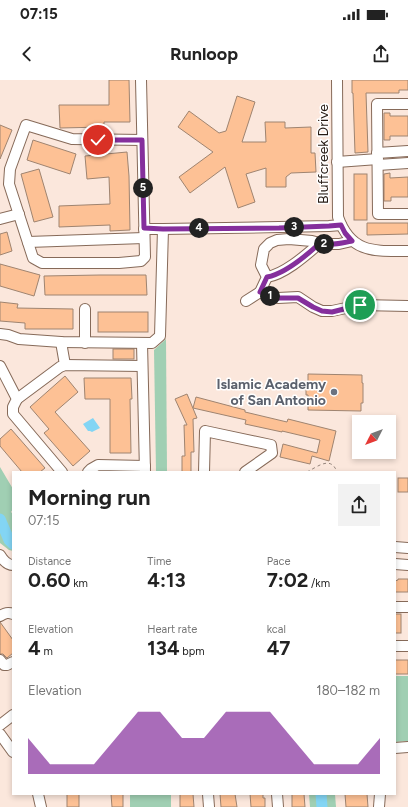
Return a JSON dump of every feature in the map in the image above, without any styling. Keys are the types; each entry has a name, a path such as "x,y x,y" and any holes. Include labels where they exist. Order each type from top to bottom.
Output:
{"street":[{"path":"141,80 145,257 141,261 119,263 42,263 33,258 9,184 5,180 26,125 72,139 142,140"},
{"name":"Bluffcreek Drive","path":"337,80 338,217 345,233 355,243"},
{"path":"408,104 377,104 378,214 408,214"},
{"path":"337,162 377,159 408,151"},
{"path":"377,159 408,163"},
{"path":"0,219 19,214"},
{"path":"28,242 144,233 163,229 279,228 341,225"},
{"path":"0,334 18,339 61,342 152,343 160,336 163,229"},
{"path":"267,277 261,266 264,249 270,243 277,240 312,240 323,244 355,243 368,249 382,251 408,251"},
{"path":"267,277 273,276 288,268 320,243"},
{"path":"246,301 260,292 267,277"},
{"path":"260,292 278,298 298,298 322,311 332,312 360,305 408,306"},
{"path":"85,309 85,343"},
{"path":"61,342 65,365"},
{"path":"89,471 98,465 145,469 142,343"},
{"path":"61,471 12,414 13,407 17,399 60,367 65,365 142,366"},
{"path":"0,366 17,399"},
{"path":"204,471 205,431 272,445 272,453 245,471"},
{"path":"396,547 408,548"},
{"path":"396,564 408,564"},
{"path":"396,607 408,607"},
{"path":"0,616 4,613 12,614"},
{"path":"396,646 408,646"},
{"path":"0,660 7,666 12,663"},
{"path":"0,725 12,716"},
{"path":"0,734 12,751"},
{"path":"396,748 408,747"},
{"path":"38,795 41,807"},
{"path":"208,795 209,807"},
{"path":"277,795 278,807"},
{"path":"379,807 380,795"}],"path":[{"path":"309,471 327,462 334,466 336,471"}],"green space":[{"path":"166,339 167,471 156,471 154,350"},
{"path":"0,467 12,487 12,551 0,543"},
{"path":"396,676 408,676 408,741 396,742"},
{"path":"130,795 171,795 171,807 130,807"},
{"path":"309,795 335,795 336,807 310,807"}],"water":[{"path":"93,418 100,428 92,432 88,431 83,424"}],"building":[{"path":"109,80 129,80 130,122 104,122 104,127 60,128 59,105 109,105"},
{"path":"352,80 408,80 408,90 399,90 399,93 366,93 368,152 355,153"},
{"path":"237,96 255,102 242,142 266,142 265,122 285,122 285,128 311,127 311,153 315,153 316,172 291,173 286,177 286,187 266,187 266,168 246,174 255,202 238,208 225,167 190,193 179,177 213,152 178,127 189,111 219,133 226,131"},
{"path":"384,113 390,113 390,116 408,116 408,136 390,136 390,140 384,140"},
{"path":"0,125 12,130 0,159"},
{"path":"33,140 76,154 70,174 27,160"},
{"path":"127,152 130,230 110,231 110,225 59,227 59,206 110,204 109,177 87,179 85,156"},
{"path":"39,169 53,217 34,222 21,174"},
{"path":"390,173 390,178 408,177 408,197 391,197 391,201 384,201 384,174"},
{"path":"354,174 367,174 367,220 354,220"},
{"path":"367,223 408,223 408,234 367,235"},
{"path":"7,232 12,251 0,255 0,234"},
{"path":"0,264 40,275 34,296 0,286"},
{"path":"146,275 147,295 45,295 44,276"},
{"path":"0,302 18,304 17,308 73,309 73,329 25,329 25,323 0,321"},
{"path":"98,312 148,312 148,332 98,332"},
{"path":"113,349 134,349 134,359 113,359"},
{"name":"Islamic Academy of San Antonio","path":"308,374 362,375 363,403 361,403 361,411 308,410 308,395 306,395 306,389 308,389"},
{"path":"65,376 78,392 55,412 90,451 73,466 44,433 49,429 30,407"},
{"path":"84,378 131,378 131,453 110,453 110,399 85,399"},
{"path":"187,394 197,418 193,419 194,452 191,452 191,471 182,471 182,456 185,456 184,425 187,425 175,399"},
{"path":"196,397 245,410 245,412 287,422 288,419 336,431 329,461 312,456 310,464 280,457 283,444 317,453 320,440 245,424 246,420 193,408"},
{"path":"11,429 45,468 41,471 21,471 0,446 0,439"},
{"path":"398,478 408,478 408,492 398,492"},
{"path":"408,579 408,592 396,592 396,581"},
{"path":"396,614 401,614 401,633 396,633"},
{"path":"0,622 12,639 12,654 7,658 3,654 0,654"},
{"path":"396,660 408,660 408,674 396,674"},
{"path":"67,795 79,795 79,807 67,807"},
{"path":"111,795 123,795 123,807 112,807"},
{"path":"180,795 193,795 194,807 180,807"},
{"path":"220,795 235,795 237,807 221,807"},
{"path":"250,795 263,795 263,798 265,798 265,807 251,807"},
{"path":"292,795 304,795 305,807 292,807"},
{"path":"345,795 367,795 368,807 346,807"}],"waterway":[{"path":"0,519 9,540 12,543"},
{"path":"321,795 322,807"}],"place":[{"name":"Islamic Academy of San Antonio","path":"334,392"}],"route":[{"path":"98,140 142,140 144,228 279,228 341,225 345,233 352,241 339,244 320,243 288,268 273,276 267,277 260,292 278,298 298,298 322,311 332,312 360,305"}]}
